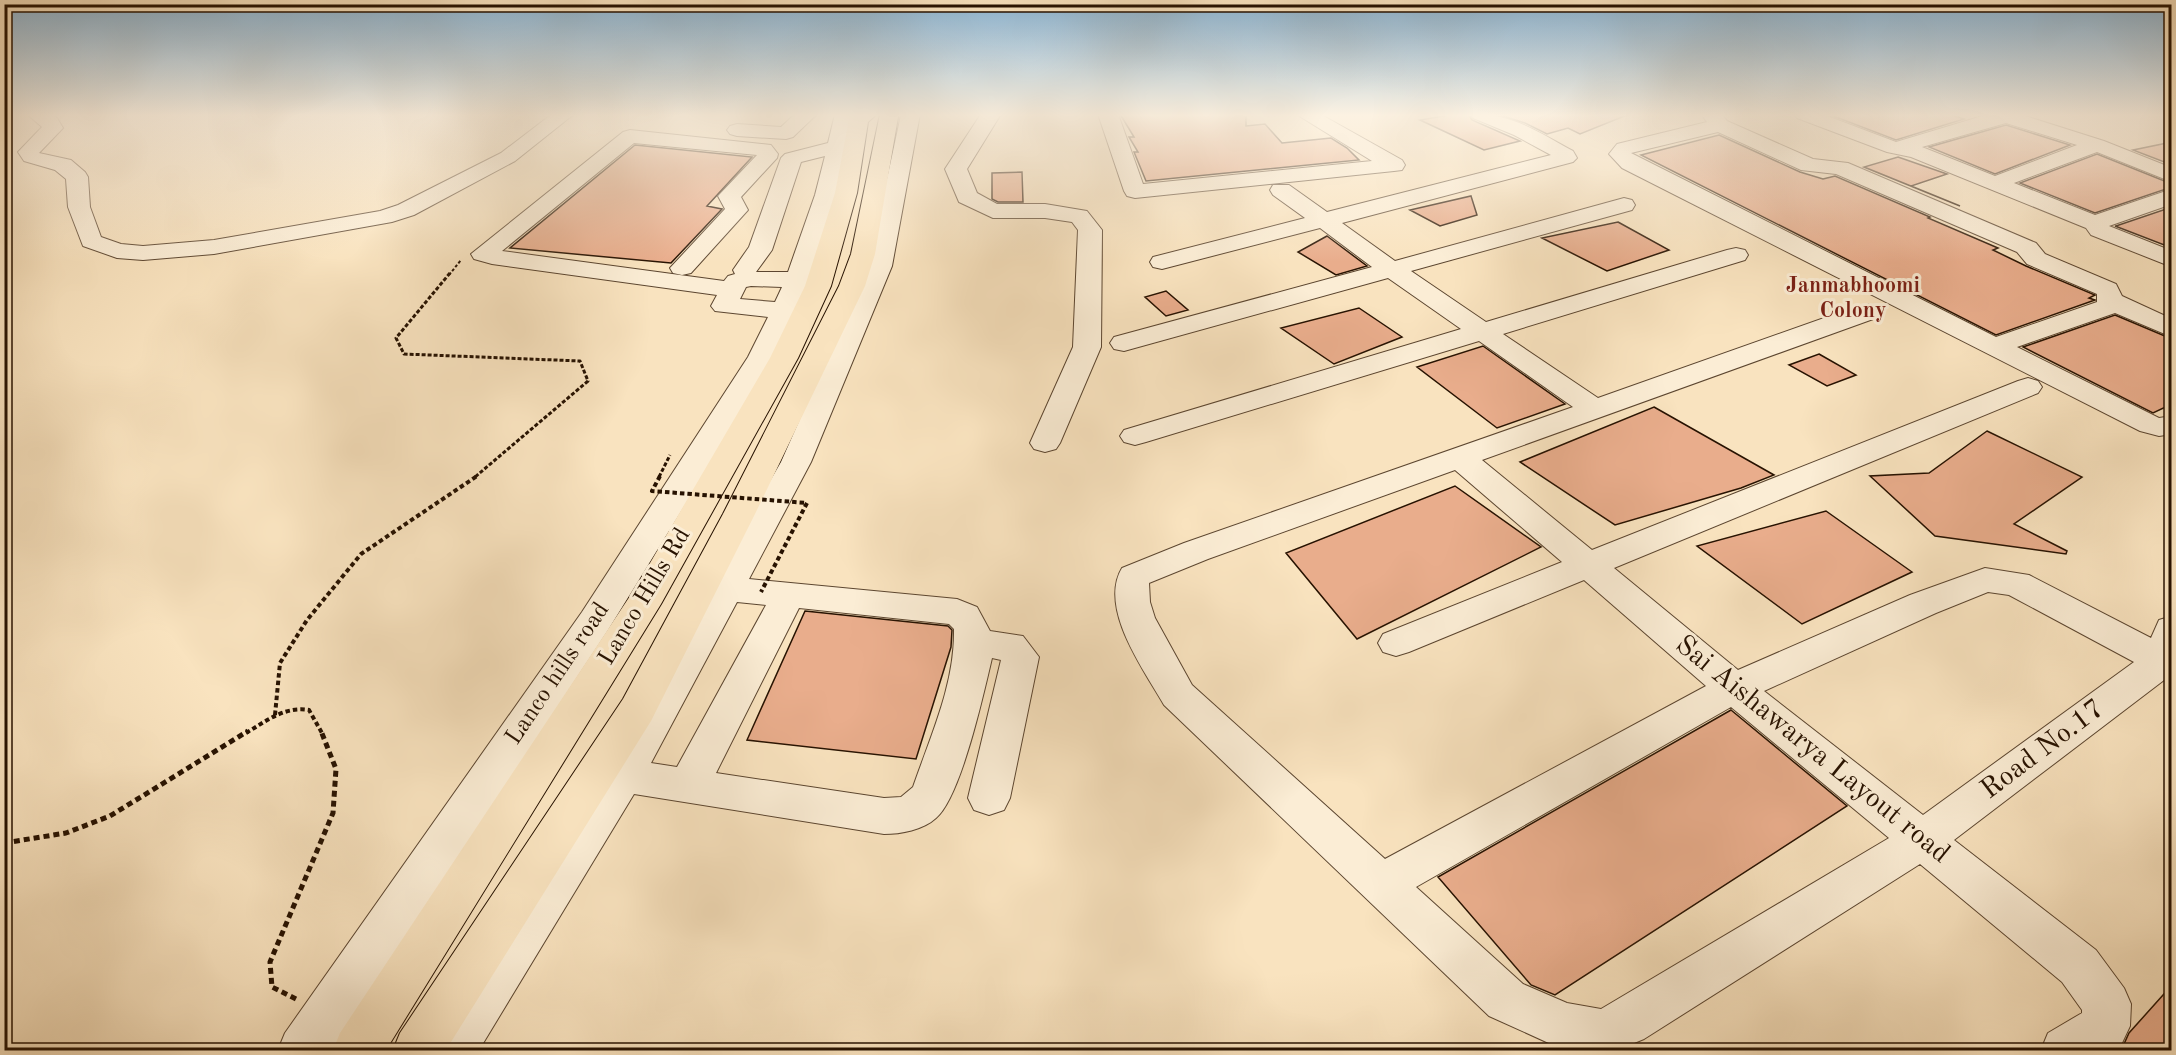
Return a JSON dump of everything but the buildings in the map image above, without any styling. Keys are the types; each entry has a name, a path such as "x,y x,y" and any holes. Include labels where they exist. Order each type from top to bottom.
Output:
{"main road":[{"name":"Lanco Hills Rd","path":"358,1050 528,787 662,572 773,358 818,286 826,191 839,163"},
{"name":"Lanco Hills Rd","path":"418,1050 638,710 678,656 746,589 861,287 863,254 881,163"},
{"path":"662,572 746,589"}],"street":[{"path":"56,163 63,165 77,177 79,207 91,241 117,251 143,253 214,247 384,217 406,210 496,163"},
{"path":"596,163 483,254 492,257 739,277 793,270"},
{"path":"682,268 737,210 729,196 761,163"},
{"path":"790,163 760,250 739,277 725,307 793,270"},
{"name":"Lanco hills road","path":"303,1050 773,358 793,270 826,191 833,163"},
{"path":"960,163 956,169 967,197 993,211 1045,211 1079,216 1090,230 1087,347 1045,443"},
{"path":"1125,163 1135,190 1394,165 1391,163"},
{"path":"1162,262 1546,163"},
{"path":"1632,163 2150,425 2159,427 2172,425"},
{"path":"1805,163 1840,168 2028,248 2030,255 2036,259 2107,289 2110,292 2109,300 2115,304 2172,329"},
{"path":"1945,163 2094,223 2099,230 2172,260"},
{"path":"1995,183 2048,163"},
{"path":"2141,163 2172,176"},
{"path":"1281,190 1391,269 1594,408"},
{"path":"2094,223 2172,196"},
{"path":"1124,343 1624,205"},
{"path":"1135,436 1736,255"},
{"path":"1995,346 2115,304"},
{"name":"Road No.17","path":"1868,312 1196,551 1134,576 1129,592 1150,650 1178,695 1506,1000 1565,1027 1601,1033 1627,1022 1923,840 2167,645"},
{"path":"1396,643 1589,567 2028,387"},
{"name":"Sai Aishawarya Layout road","path":"1459,457 1734,688 2079,966 2107,1004 2105,1026 2066,1050"},
{"path":"1381,884 1734,688 1923,603 1984,580 2017,584 2167,645"},
{"path":"623,776 688,787 884,816 910,813 925,805 931,795 964,697 974,643 972,628 964,616 957,612 746,589 688,787"},
{"path":"974,643 1010,646 1020,657 989,798"},
{"path":"451,1050 623,776 678,656"}],"path":[{"path":"275,715 280,663 307,620 361,554 477,476 588,381 580,361 404,354 396,338 466,256"},
{"path":"670,455 652,491 807,504 746,589"},
{"path":"4,843 66,833 110,816 275,715 297,708 309,710 336,761 338,787 333,813 270,962 272,987 296,998 293,1009"}],"district":[{"name":"Janmabhoomi Colony","path":"1853,298"}]}
